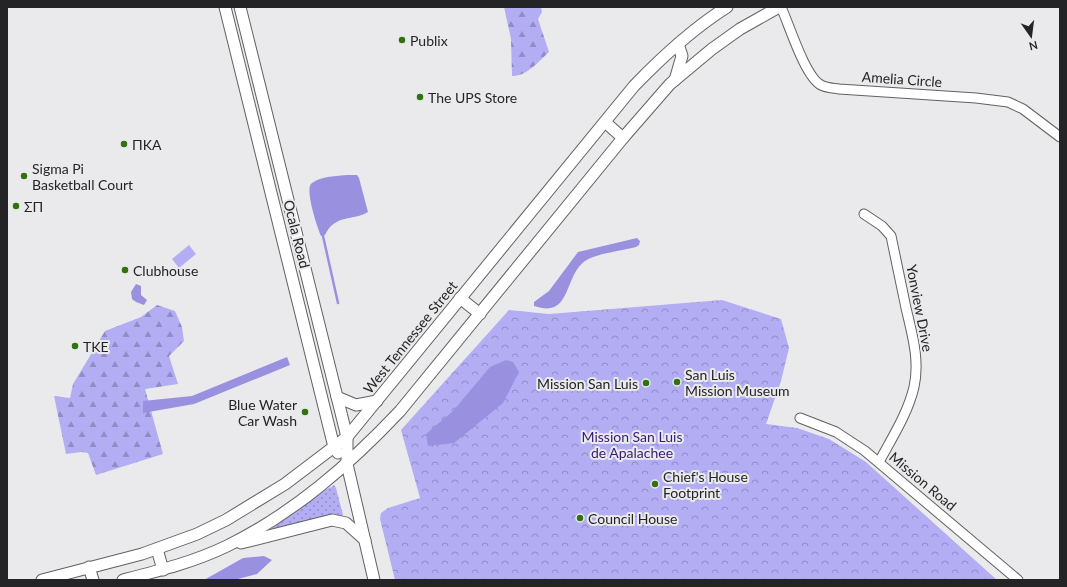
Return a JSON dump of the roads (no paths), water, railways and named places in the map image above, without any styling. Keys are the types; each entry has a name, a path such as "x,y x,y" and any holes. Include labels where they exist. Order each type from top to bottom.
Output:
{"main road":[{"name":"Ocala Road","path":"225,7 334,447 347,464"},
{"name":"Ocala Road","path":"240,7 347,437 347,464 374,576"},
{"name":"West Tennessee Street","path":"42,580 157,549 197,534 258,502 303,472 347,437 605,122 657,61 728,7"},
{"path":"123,580 163,570 194,560 227,546 290,509 347,464 400,411 623,138 675,80 712,49 740,29 780,7"},
{"path":"675,80 682,56 678,44"},
{"path":"605,122 623,138"},
{"path":"460,298 480,314"},
{"path":"337,397 356,405 377,401"},
{"path":"227,546 332,520 346,523 365,540"},
{"path":"157,549 163,570"},
{"path":"89,568 93,580"}],"street":[{"name":"Amelia Circle","path":"780,7 811,76 820,85 839,89 976,98 1008,102 1023,109 1060,137"},
{"name":"Yonview Drive","path":"864,214 882,226 891,236 913,340 917,367 914,388 897,430 879,462"},
{"path":"307,340 322,338"},
{"name":"Mission Road","path":"800,418 836,432 879,462 1018,580"}],"waterway":[{"path":"323,236 338,303"}],"place":[{"name":"Publix","path":"402,40"},
{"name":"The UPS Store","path":"420,97"},
{"name":"ΠΚΑ","path":"124,144"},
{"name":"Sigma Pi Basketball Court","path":"24,176"},
{"name":"ΣΠ","path":"16,206"},
{"name":"Clubhouse","path":"125,270"},
{"name":"TKE","path":"75,346"},
{"name":"San Luis Mission Museum","path":"677,382"},
{"name":"Mission San Luis","path":"646,383"},
{"name":"Blue Water Car Wash","path":"305,412"},
{"name":"Chief's House Footprint","path":"655,484"},
{"name":"Council House","path":"580,518"}],"park label":[{"name":"Mission San Luis de Apalachee","path":"632,444"}]}
